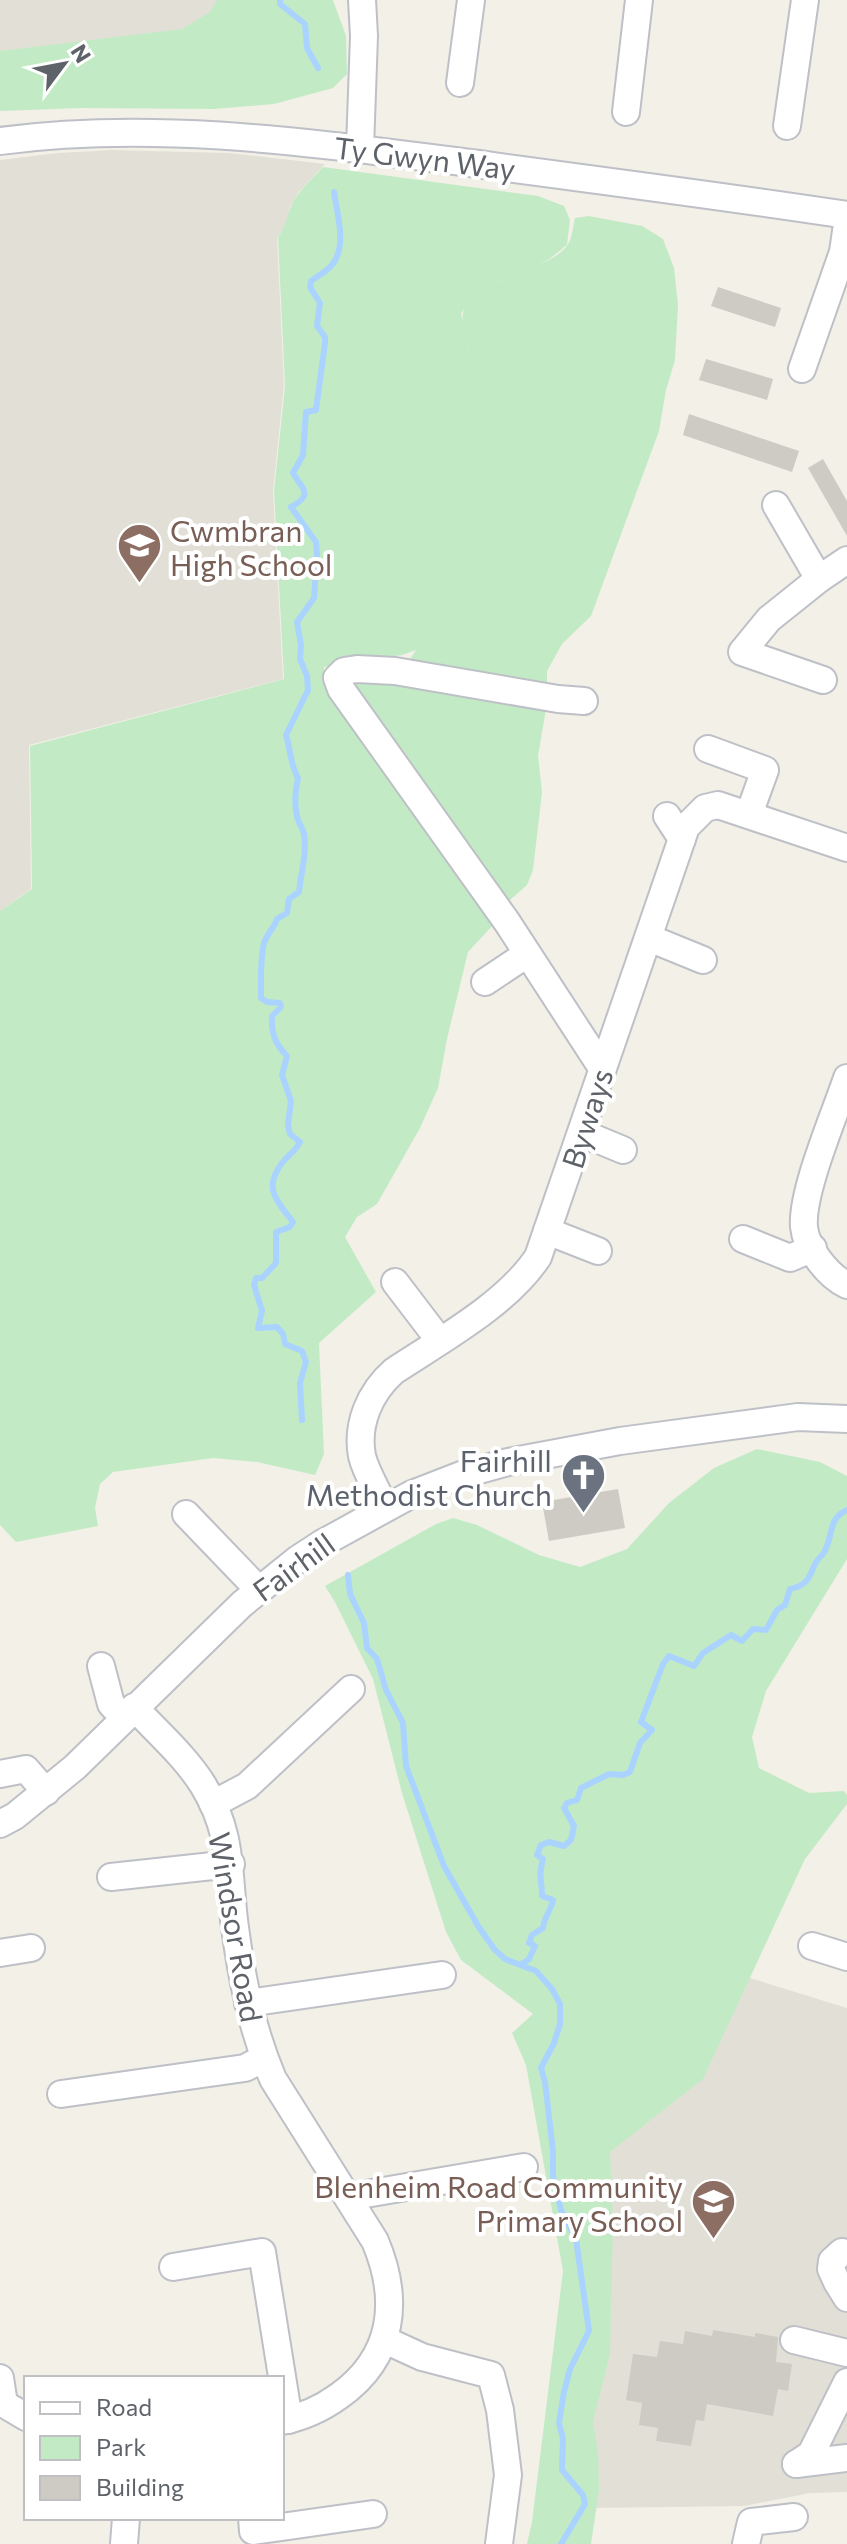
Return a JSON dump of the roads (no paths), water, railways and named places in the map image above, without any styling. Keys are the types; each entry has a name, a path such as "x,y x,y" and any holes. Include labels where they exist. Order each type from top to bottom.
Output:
{"street":[{"path":"360,148 364,36 362,0"},
{"path":"460,83 471,0"},
{"path":"626,112 639,0"},
{"path":"787,126 805,0"},
{"name":"Ty Gwyn Way","path":"0,141 116,132 262,137 847,215"},
{"path":"802,369 842,268 847,224"},
{"path":"776,505 819,579"},
{"path":"823,680 742,652 769,619 847,560"},
{"path":"584,701 395,671 357,669 344,671 337,678 341,689 507,922 602,1068"},
{"path":"708,749 765,770 749,814"},
{"name":"Byways","path":"385,1508 362,1457 361,1434 371,1397 394,1371 507,1293 525,1276 538,1257 686,827 705,808 718,805 847,848"},
{"path":"667,816 682,839"},
{"path":"649,938 703,960"},
{"path":"485,982 527,954"},
{"path":"847,1078 808,1193 804,1229 820,1264 847,1285"},
{"path":"582,1133 623,1150"},
{"path":"547,1231 598,1251"},
{"path":"743,1239 790,1258 813,1248"},
{"path":"395,1282 440,1341"},
{"name":"Fairhill","path":"0,1824 15,1816 75,1767 259,1590 321,1544 385,1508 461,1475 508,1462 620,1441 741,1424 798,1417 847,1419"},
{"path":"186,1514 259,1590"},
{"name":"Windsor Road","path":"101,1666 111,1704 129,1712 186,1764 213,1804 227,1840 234,1914 248,2003 264,2058 273,2079 375,2241 385,2263 390,2285 385,2340 365,2375 321,2409 285,2420"},
{"path":"213,1804 247,1786 351,1689"},
{"path":"0,1774 26,1769 46,1792"},
{"path":"111,1877 231,1864"},
{"path":"812,1946 847,1957"},
{"path":"0,1953 31,1948"},
{"path":"248,2003 442,1975"},
{"path":"61,2094 245,2068 264,2058"},
{"path":"348,2197 524,2167"},
{"path":"173,2267 262,2252 279,2376"},
{"path":"842,2252 832,2261 831,2269 847,2298"},
{"path":"385,2340 422,2357 491,2375 500,2410 508,2475 499,2544"},
{"path":"794,2340 847,2353"},
{"path":"0,2378 4,2404 24,2416"},
{"path":"847,2382 811,2454 796,2464 847,2458"},
{"path":"245,2528 373,2514"},
{"path":"746,2544 751,2522 794,2517"},
{"path":"124,2544 126,2520"}],"waterway":[{"path":"280,0 280,4 305,24 307,48 318,68"},
{"path":"302,1420 300,1383 306,1362 302,1351 285,1344 283,1334 277,1327 258,1328 262,1311 254,1285 256,1278 262,1278 276,1263 276,1232 290,1227 293,1222 274,1194 273,1180 282,1163 300,1142 290,1134 288,1125 291,1101 282,1075 287,1056 277,1043 272,1028 272,1016 281,1007 280,1003 261,998 261,970 265,940 277,919 287,913 289,899 299,892 304,856 304,834 295,806 298,778 286,735 308,690 307,676 300,659 297,622 314,598 317,555 316,542 291,507 304,495 293,473 303,455 306,412 316,410 325,343 325,337 317,326 320,303 310,287 311,281 331,266 339,250 340,230 334,192"},
{"path":"522,1964 529,1959 535,1946 529,1943 532,1935 543,1928 553,1900 542,1896 540,1874 543,1859 537,1855 541,1845 549,1842 564,1846 571,1840 574,1826 564,1808 567,1803 577,1800 581,1788 609,1774 630,1772 640,1743 652,1730 641,1722 663,1664 669,1656 694,1666 703,1653 731,1635 742,1641 753,1629 766,1630 777,1610 785,1605 790,1589 800,1586 809,1577 826,1548 836,1518 847,1510"},
{"path":"348,1575 350,1594 364,1623 367,1648 377,1659 386,1690 403,1723 406,1766 444,1866 495,1950 505,1959 536,1971 560,2004 560,2024 541,2068 553,2151 553,2176 561,2210 576,2239 589,2331 570,2369 559,2423 563,2439 562,2470 583,2495 585,2504 561,2544"}],"place":[{"name":"Cwmbran High School","path":"139,585"},
{"name":"Fairhill Methodist Church","path":"583,1515"},
{"name":"Blenheim Road Community Primary School","path":"714,2241"}]}
